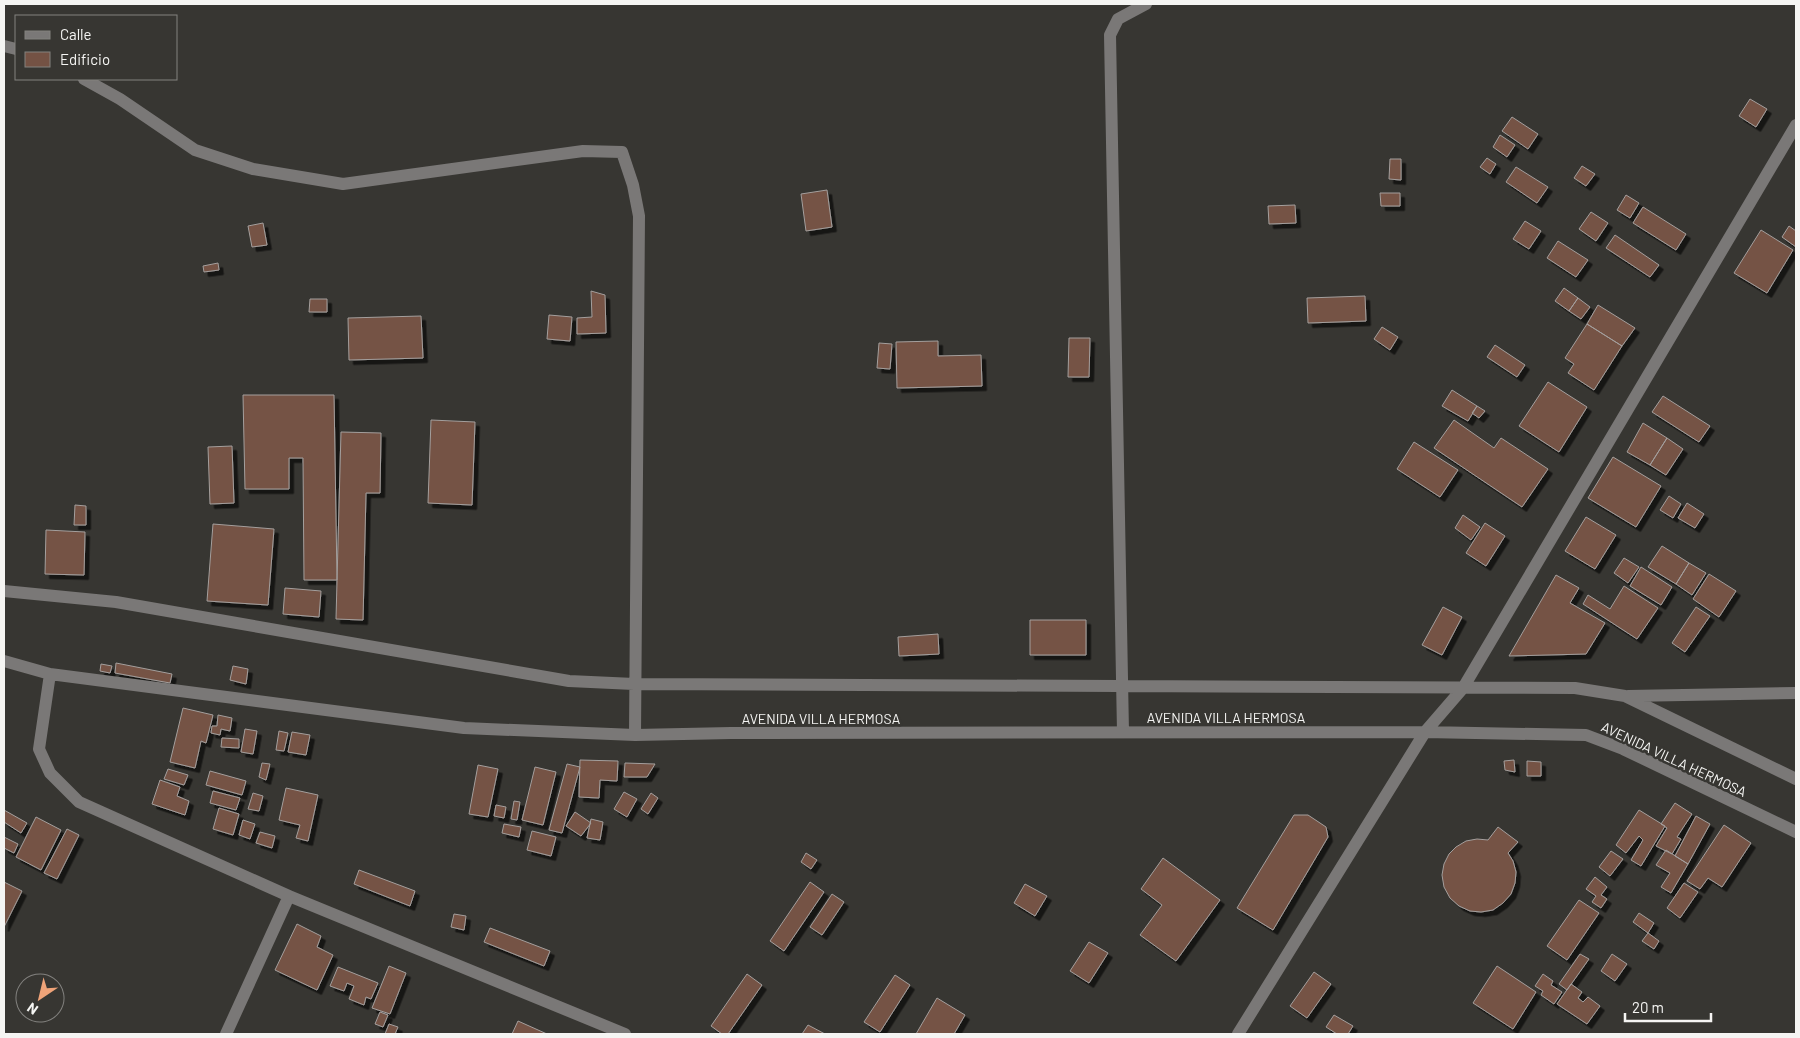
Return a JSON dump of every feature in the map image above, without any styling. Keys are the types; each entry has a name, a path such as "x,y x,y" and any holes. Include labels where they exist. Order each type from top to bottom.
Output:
{"street":[{"path":"1123,732 1110,36 1118,19 1146,4"},
{"path":"86,80 120,99 195,150 253,169 343,184 582,151 622,152 634,185 639,216 634,735"},
{"path":"1238,1034 1425,732 1463,688 1796,125"},
{"path":"4,591 116,602 569,681 634,684 1575,688 1625,696 1796,693"},
{"name":"AVENIDA VILLA HERMOSA","path":"4,661 50,674 464,728 634,735 1123,732 1425,732 1586,735 1623,749 1796,832"},
{"path":"50,674 39,749 50,773 79,802 289,896 625,1034"},
{"path":"1625,696 1796,779"},
{"path":"226,1034 289,896"}],"building":[{"path":"1750,99 1767,109 1756,127 1739,116"},
{"path":"1512,117 1538,134 1528,149 1502,131"},
{"path":"1500,135 1515,145 1507,157 1493,147"},
{"path":"1487,158 1496,164 1490,174 1480,167"},
{"path":"1390,159 1401,159 1401,180 1389,179"},
{"path":"1582,166 1595,174 1586,186 1574,178"},
{"path":"1516,167 1548,187 1537,203 1506,182"},
{"path":"827,190 832,227 806,231 801,194"},
{"path":"1380,193 1400,193 1400,206 1381,206"},
{"path":"1626,195 1639,203 1630,218 1617,210"},
{"path":"1295,205 1296,223 1269,224 1268,206"},
{"path":"1643,207 1686,234 1676,250 1633,223"},
{"path":"1591,212 1608,223 1596,241 1579,229"},
{"path":"1525,221 1541,231 1529,249 1513,239"},
{"path":"263,223 267,245 252,247 248,226"},
{"path":"1789,226 1796,231 1796,247 1782,237"},
{"path":"1761,230 1793,250 1767,293 1734,273"},
{"path":"1615,235 1659,265 1650,277 1606,248"},
{"path":"1558,241 1588,260 1576,277 1547,258"},
{"path":"218,263 219,270 204,272 203,266"},
{"path":"1564,288 1578,298 1569,311 1555,301"},
{"path":"591,291 605,295 606,333 577,334 577,318 592,317"},
{"path":"1365,296 1366,321 1308,323 1307,298"},
{"path":"1578,298 1590,307 1581,319 1569,311"},
{"path":"310,299 327,299 327,312 309,312"},
{"path":"1598,305 1635,328 1622,346 1587,324"},
{"path":"549,315 572,317 570,341 547,339"},
{"path":"421,316 423,358 349,360 348,318"},
{"path":"1587,324 1622,346 1594,390 1568,373 1574,364 1565,358"},
{"path":"1382,327 1398,337 1390,350 1374,339"},
{"path":"1069,338 1090,338 1089,377 1068,377"},
{"path":"938,341 938,356 981,355 982,386 897,388 896,342"},
{"path":"879,343 892,344 890,369 877,368"},
{"path":"1495,345 1525,365 1517,377 1487,357"},
{"path":"1548,382 1587,407 1559,452 1519,426"},
{"path":"1452,390 1477,406 1468,421 1442,406"},
{"path":"243,395 334,395 337,580 304,580 303,458 289,458 289,489 245,489"},
{"path":"1663,396 1710,426 1699,442 1652,412"},
{"path":"1477,406 1485,411 1479,418 1472,413"},
{"path":"431,420 475,422 472,505 428,503"},
{"path":"1454,420 1494,448 1501,438 1548,469 1522,507 1434,448"},
{"path":"1643,423 1667,438 1650,465 1627,452"},
{"path":"341,432 381,433 380,493 366,493 363,620 336,619"},
{"path":"1667,438 1683,449 1666,475 1650,465"},
{"path":"1414,442 1458,470 1440,497 1397,469"},
{"path":"232,446 234,503 210,504 208,447"},
{"path":"1613,457 1661,486 1636,527 1588,498"},
{"path":"1669,496 1681,504 1673,518 1660,510"},
{"path":"1687,503 1704,514 1695,528 1678,518"},
{"path":"75,505 86,506 86,525 74,525"},
{"path":"1463,515 1480,527 1471,540 1455,528"},
{"path":"1586,517 1616,535 1595,569 1565,551"},
{"path":"1485,523 1505,536 1486,566 1466,553"},
{"path":"213,524 274,529 268,605 207,601"},
{"path":"46,530 85,532 84,575 45,574"},
{"path":"1662,546 1689,563 1676,584 1648,567"},
{"path":"1624,558 1639,567 1628,583 1614,573"},
{"path":"1689,563 1706,573 1692,595 1676,584"},
{"path":"1641,567 1672,587 1661,605 1630,586"},
{"path":"1709,574 1736,591 1719,617 1693,599"},
{"path":"1556,575 1579,588 1570,603 1605,623 1586,654 1509,656"},
{"path":"1624,586 1658,608 1637,639 1583,604 1588,595 1610,609"},
{"path":"285,588 321,591 319,617 283,614"},
{"path":"1443,607 1462,617 1442,655 1422,645"},
{"path":"1696,607 1710,616 1685,652 1672,643"},
{"path":"1030,620 1086,620 1086,655 1030,655"},
{"path":"938,634 939,654 899,656 898,637"},
{"path":"116,663 172,674 170,683 115,673"},
{"path":"101,664 112,666 110,673 100,671"},
{"path":"233,666 248,669 246,684 230,680"},
{"path":"183,708 213,715 206,743 201,741 195,768 170,762"},
{"path":"218,715 232,718 230,731 221,729 220,735 211,733 212,726 217,726"},
{"path":"245,729 257,731 253,754 241,752"},
{"path":"279,731 288,733 284,751 276,750"},
{"path":"292,732 310,735 306,755 288,752"},
{"path":"222,738 239,739 239,748 221,747"},
{"path":"580,760 618,761 617,781 600,780 599,798 579,797"},
{"path":"1514,760 1515,772 1505,770 1504,761"},
{"path":"1527,761 1541,762 1541,776 1527,776"},
{"path":"262,763 270,764 266,780 259,777"},
{"path":"625,763 655,764 647,777 624,777"},
{"path":"567,764 580,767 562,833 549,830"},
{"path":"478,765 498,769 488,817 469,814"},
{"path":"535,767 556,772 543,825 522,820"},
{"path":"168,769 188,775 184,785 164,779"},
{"path":"210,771 246,781 242,795 206,785"},
{"path":"160,780 180,787 177,796 189,801 185,815 152,804"},
{"path":"286,788 318,795 308,841 296,838 300,825 279,820"},
{"path":"213,791 240,798 236,810 210,803"},
{"path":"624,792 637,799 627,817 614,809"},
{"path":"253,793 263,796 259,811 248,809"},
{"path":"651,793 658,798 648,814 641,809"},
{"path":"514,801 520,802 517,820 511,819"},
{"path":"1675,803 1692,814 1677,837 1681,839 1672,854 1656,846 1667,828 1661,824"},
{"path":"496,805 506,807 504,818 494,816"},
{"path":"219,808 239,814 233,835 213,829"},
{"path":"4,810 27,823 21,833 4,822"},
{"path":"1639,810 1665,826 1641,866 1631,860 1643,840 1639,836 1626,853 1616,845"},
{"path":"575,812 591,823 581,836 566,826"},
{"path":"1294,815 1308,815 1326,827 1328,837 1273,930 1237,908"},
{"path":"1696,816 1710,824 1688,864 1675,856"},
{"path":"36,817 61,830 41,870 16,857"},
{"path":"591,819 603,822 600,840 587,838"},
{"path":"243,820 255,824 250,839 239,835"},
{"path":"504,824 521,827 519,837 502,833"},
{"path":"1724,825 1751,843 1722,887 1708,878 1700,889 1687,881"},
{"path":"1498,827 1518,842 1508,853 1513,861 1516,872 1515,883 1511,894 1493,910 1470,911 1459,906 1450,898 1444,887 1442,875 1444,864 1449,854 1456,847 1466,841 1488,840"},
{"path":"67,829 79,835 57,879 44,873"},
{"path":"532,831 556,837 551,856 527,850"},
{"path":"260,832 275,836 272,848 256,843"},
{"path":"4,837 18,844 14,853 4,848"},
{"path":"1666,850 1688,864 1671,893 1661,887 1670,873 1656,865"},
{"path":"1611,851 1623,859 1610,876 1599,867"},
{"path":"806,853 817,860 811,869 801,862"},
{"path":"1163,858 1220,900 1176,961 1140,935 1162,905 1141,889"},
{"path":"359,870 415,891 410,906 354,884"},
{"path":"1595,877 1607,887 1601,895 1607,899 1601,908 1592,902 1596,896 1586,889"},
{"path":"4,882 22,891 4,927"},
{"path":"810,882 824,892 784,951 770,941"},
{"path":"1684,883 1698,892 1680,918 1667,908"},
{"path":"1025,884 1047,896 1035,916 1014,903"},
{"path":"832,894 844,902 822,935 810,927"},
{"path":"1579,900 1599,913 1567,960 1547,946"},
{"path":"1639,913 1654,923 1648,933 1633,922"},
{"path":"454,914 466,916 464,930 451,927"},
{"path":"297,924 321,936 317,947 333,955 317,990 275,970"},
{"path":"490,928 550,951 544,966 484,942"},
{"path":"1648,933 1659,941 1654,949 1642,941"},
{"path":"1089,942 1108,953 1089,983 1070,971"},
{"path":"1580,954 1589,959 1567,990 1559,984"},
{"path":"1612,954 1627,964 1615,981 1601,971"},
{"path":"389,966 406,973 390,1014 372,1008"},
{"path":"1497,966 1536,992 1513,1029 1473,1003"},
{"path":"338,967 378,983 371,999 366,997 364,1005 349,999 354,986 347,983 344,991 330,986"},
{"path":"1314,972 1331,984 1307,1018 1290,1006"},
{"path":"747,974 762,985 728,1034 722,1034 711,1026"},
{"path":"1543,974 1553,981 1551,985 1562,992 1554,1004 1541,995 1543,991 1535,986"},
{"path":"895,975 910,985 880,1032 864,1022"},
{"path":"1571,984 1582,992 1578,998 1583,1002 1588,997 1600,1006 1587,1024 1557,1004"},
{"path":"937,998 965,1015 954,1034 916,1034"},
{"path":"380,1012 388,1015 383,1027 375,1024"},
{"path":"1334,1015 1353,1026 1348,1034 1337,1034 1326,1027"},
{"path":"518,1021 547,1034 512,1034"},
{"path":"389,1024 398,1027 395,1034 385,1034"},
{"path":"808,1025 825,1034 802,1034"}]}
